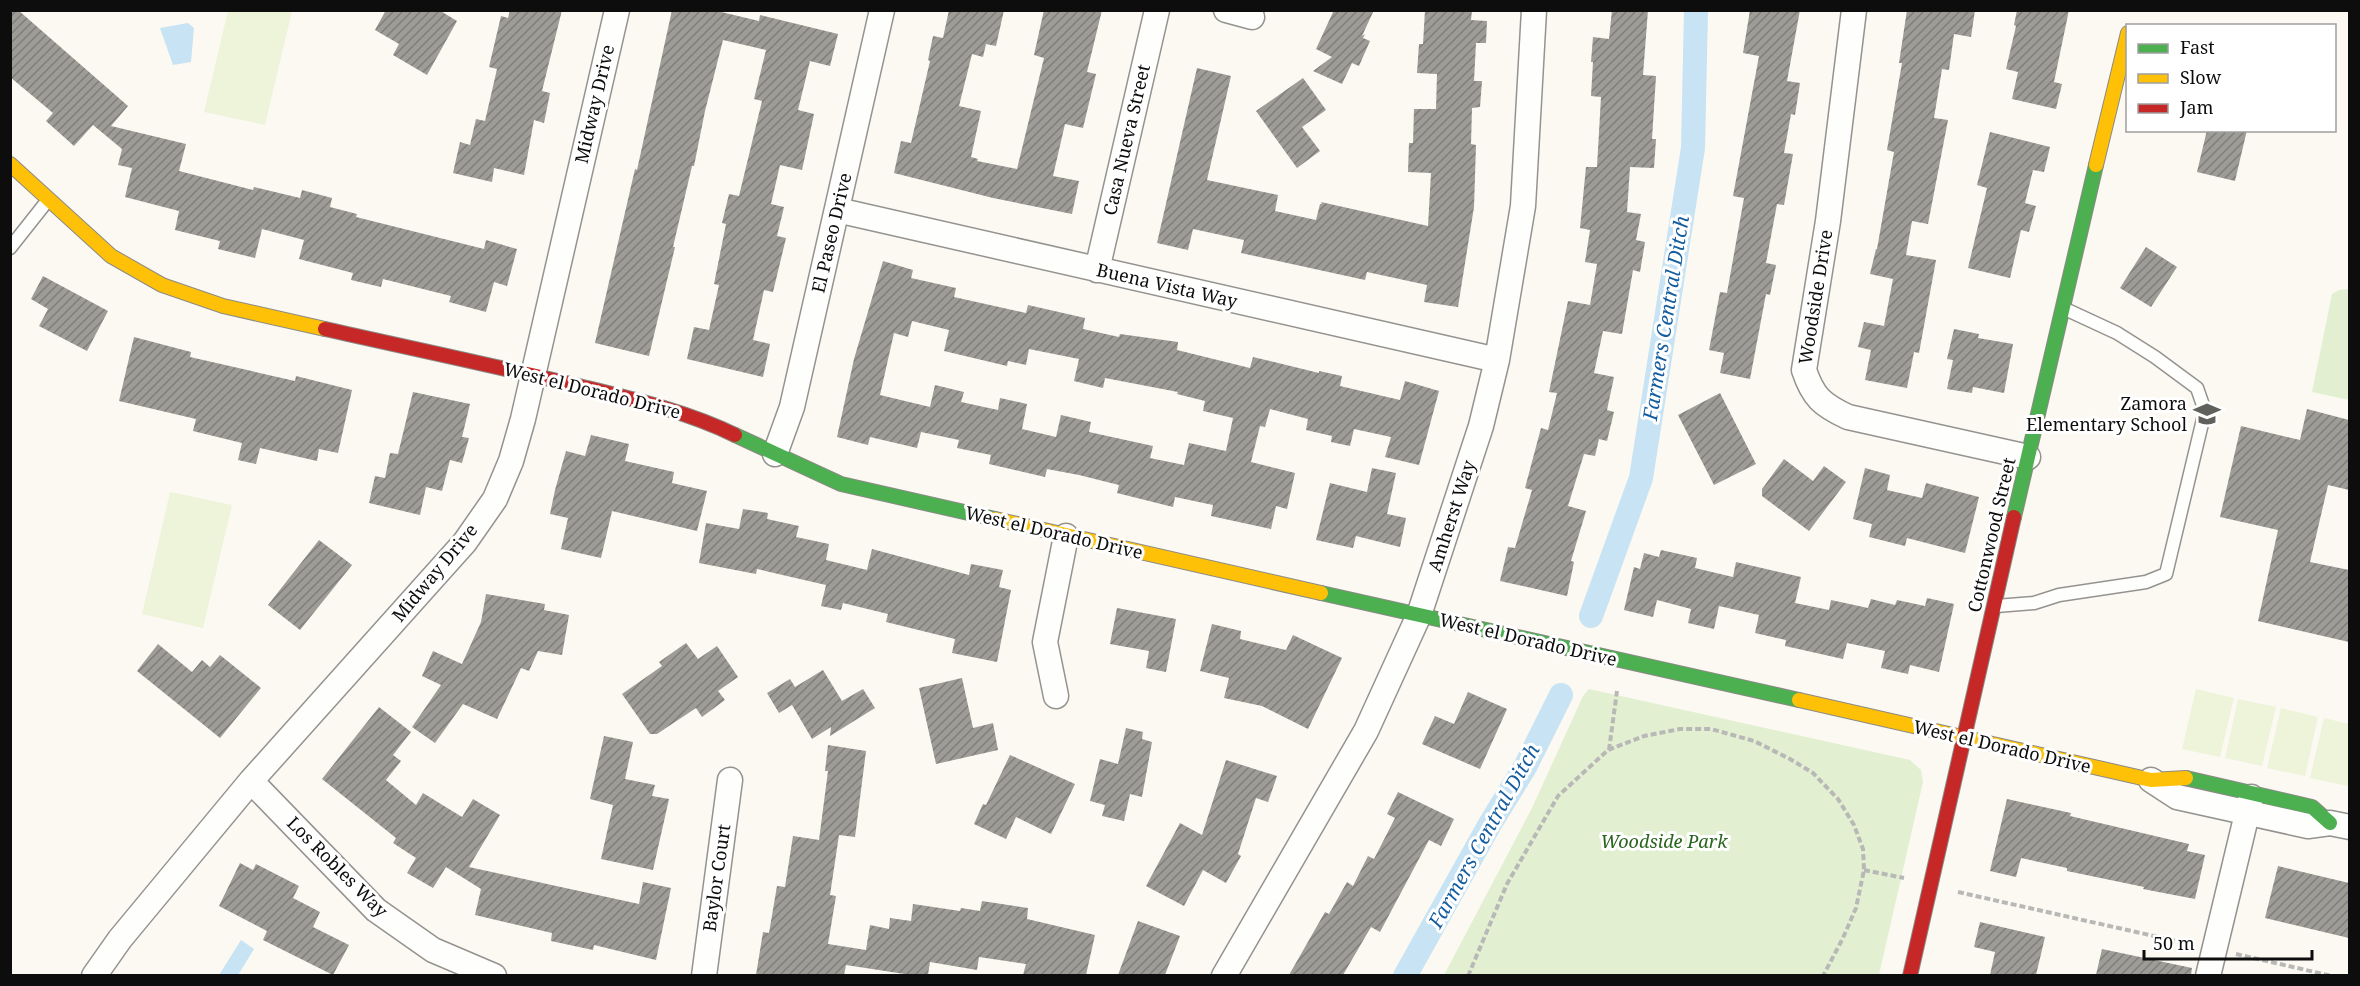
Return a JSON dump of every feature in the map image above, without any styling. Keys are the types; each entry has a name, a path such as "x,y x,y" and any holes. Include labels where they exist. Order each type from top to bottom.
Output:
{"street":[{"name":"Midway Drive","path":"94,975 120,939 251,781 465,542 495,499 511,461 533,375 617,10"},
{"name":"El Paseo Drive","path":"775,454 792,407 882,10"},
{"name":"Casa Nueva Street","path":"1097,270 1157,10"},
{"path":"1226,10 1252,17"},
{"name":"Amherst Way","path":"1224,975 1366,731 1419,615 1481,426 1497,360 1523,206 1534,10"},
{"name":"Woodside Drive","path":"1854,10 1828,221 1806,353 1804,370 1809,386 1827,407 1848,417 2028,457"},
{"name":"Cottonwood Street","path":"1910,975 2126,37"},
{"name":"West el Dorado Drive","path":"10,164 111,256 138,273 188,295 223,306 533,375 659,406 713,424 841,484 2151,780 2177,797 2249,803 2308,826 2340,825"},
{"name":"Buena Vista Way","path":"837,210 1497,360"},
{"path":"1056,696 1045,642 1066,536"},
{"name":"Baylor Court","path":"704,975 730,780"},
{"name":"Los Robles Way","path":"251,781 376,910 433,950 494,975"},
{"path":"2208,975 2249,803"}],"lane":[{"path":"10,248 48,200"},
{"path":"1996,606 2034,603 2059,595 2146,582 2166,574 2205,411 2197,388 2155,357 2117,333 2062,308"}],"path":[{"path":"1608,750 1617,691"},
{"path":"1468,975 1507,884 1558,796 1608,750 1644,736 1680,729 1711,729 1754,741 1813,773 1838,799 1863,849 1864,870 1856,908 1823,975"},
{"path":"1864,870 1904,878"},
{"path":"1958,892 2197,946"},
{"path":"2230,952 2331,975"}],"green space":[{"path":"228,11 292,11 265,125 204,112"},
{"path":"2350,289 2349,400 2312,392 2332,294 2339,290"},
{"path":"170,492 232,505 203,628 142,614"},
{"name":"Woodside Park","path":"1589,689 1910,760 1921,770 1923,782 1879,975 1444,975 1532,808 1583,696"},
{"path":"2196,689 2234,698 2220,757 2182,749"},
{"path":"2238,699 2276,707 2262,766 2225,758"},
{"path":"2281,708 2318,717 2305,776 2267,768"},
{"path":"2324,718 2349,724 2348,786 2310,778"}],"water":[{"path":"188,23 194,28 191,62 173,65 160,28"},
{"path":"241,940 254,949 238,975 219,975"}],"building":[{"path":"10,10 18,10 128,106 111,126 186,144 179,171 253,190 254,187 300,198 302,190 332,198 330,207 357,214 356,217 484,249 486,240 517,249 507,286 494,282 486,312 449,302 451,296 383,279 381,287 351,280 353,273 299,259 304,240 262,229 255,258 218,249 220,241 175,230 179,211 125,197 132,168 118,165 122,149 93,125 74,146 46,121 53,113 10,77"},
{"path":"386,10 439,10 457,21 427,75 393,55 399,44 375,30"},
{"path":"510,10 562,10 542,91 550,93 544,123 534,120 524,175 494,168 492,182 453,173 460,142 470,145 476,119 485,121 497,69 489,67 501,16 508,18"},
{"path":"672,10 713,10 759,21 760,15 838,34 830,66 810,61 798,110 814,114 802,170 780,165 771,204 784,207 777,236 786,238 773,292 764,290 753,340 770,344 763,377 687,359 694,327 709,330 719,285 714,284 726,224 722,223 729,194 739,196 762,101 754,99 766,50 723,40 649,356 595,343 635,169 637,170"},
{"path":"949,10 1004,10 996,46 986,44 983,57 972,54 959,106 981,111 971,157 978,159 977,161 1017,169 1044,58 1034,55 1044,10 1102,10 1087,72 1096,74 1083,128 1065,124 1053,176 1079,181 1072,214 993,198 894,173 901,141 911,143 930,61 928,60 933,36 943,38"},
{"path":"1334,10 1374,10 1362,36 1365,34 1363,38 1370,41 1359,66 1352,63 1342,84 1313,71 1332,57 1316,49"},
{"path":"1425,10 1472,10 1471,20 1487,21 1486,43 1476,43 1474,81 1482,81 1480,107 1472,108 1471,144 1476,145 1474,207 1458,307 1424,302 1427,285 1367,272 1365,280 1241,253 1244,240 1193,229 1188,250 1157,243 1197,68 1231,76 1207,180 1278,195 1275,211 1316,220 1321,202 1428,226 1431,173 1408,172 1409,143 1413,143 1414,109 1436,109 1437,74 1417,73 1419,44 1423,44"},
{"path":"1612,10 1648,10 1643,75 1656,76 1652,139 1656,139 1654,168 1630,167 1627,212 1641,214 1636,240 1645,242 1640,272 1633,270 1622,334 1603,331 1594,373 1614,377 1607,410 1614,412 1607,441 1599,439 1595,456 1584,454 1568,506 1586,511 1571,561 1574,562 1567,596 1500,581 1508,547 1515,548 1532,490 1525,488 1541,428 1548,430 1557,393 1549,392 1568,301 1590,305 1597,264 1585,262 1590,230 1580,228 1586,167 1597,167 1601,97 1591,96 1593,62 1591,62 1593,37 1609,39"},
{"path":"1750,10 1800,10 1787,81 1800,83 1795,115 1791,114 1784,153 1793,154 1784,205 1777,204 1766,263 1776,265 1770,295 1766,294 1750,379 1720,373 1724,353 1709,350 1720,292 1727,293 1744,198 1733,196 1759,56 1743,53"},
{"path":"1907,10 1975,10 1971,37 1954,34 1949,70 1942,69 1934,118 1948,120 1928,224 1912,221 1906,255 1936,260 1919,353 1914,352 1907,388 1865,380 1871,350 1858,347 1864,322 1884,326 1893,279 1870,274 1877,249 1894,152 1887,150 1902,63 1899,63"},
{"path":"2017,10 2069,10 2054,82 2062,84 2056,109 2012,99 2018,72 2006,69 2016,26 2014,25"},
{"path":"1303,78 1326,110 1302,127 1320,151 1297,168 1256,111"},
{"path":"1990,132 2050,147 2044,172 2033,170 2025,203 2036,206 2029,232 2021,230 2010,278 1968,268 1987,188 1977,185"},
{"path":"2207,132 2247,132 2235,181 2197,172"},
{"path":"2146,247 2177,267 2151,307 2120,288"},
{"path":"883,261 913,270 911,278 956,288 954,297 1026,313 1028,305 1085,318 1083,329 1119,337 1120,334 1178,342 1177,350 1250,368 1253,357 1319,373 1319,371 1342,376 1340,386 1400,400 1405,381 1439,391 1419,465 1385,457 1391,437 1354,429 1350,446 1331,442 1332,436 1306,430 1308,419 1270,409 1265,427 1260,426 1251,462 1295,473 1287,509 1276,506 1271,529 1211,516 1213,505 1175,497 1173,507 1117,493 1119,485 1079,475 1047,469 1045,477 989,464 991,455 957,448 959,440 921,432 917,448 870,437 868,445 837,437 854,359","holes":["912,321 949,330 944,351 1007,366 1008,361 1026,365 1029,349 1079,359 1074,381 1103,388 1105,378 1178,392 1177,394 1205,401 1203,411 1233,418 1226,451 1189,443 1184,465 1150,458 1153,446 1089,432 1091,422 1061,415 1056,437 1022,429 1027,404 1000,398 998,410 961,402 964,392 935,385 930,407 880,395 894,333 908,337"]},
{"path":"43,276 108,311 87,351 39,326 48,309 31,299"},
{"path":"1954,329 1979,334 1978,338 2013,344 2004,393 1973,387 1972,393 1947,389 1953,360 1947,359"},
{"path":"134,337 191,352 190,357 295,381 296,376 352,390 338,453 319,449 317,461 260,448 256,464 238,460 242,443 193,431 196,419 119,401"},
{"path":"413,392 470,404 462,437 469,438 462,463 450,460 442,491 426,487 420,515 369,503 375,476 385,478 390,453 398,454"},
{"path":"1720,393 1756,464 1714,485 1678,415"},
{"path":"2307,409 2349,420 2349,490 2328,485 2310,562 2349,570 2349,642 2258,621 2278,530 2220,517 2241,426 2300,440"},
{"path":"591,435 629,444 625,461 674,472 672,483 707,491 697,531 612,511 601,558 561,549 568,518 550,514 555,490 566,451 585,456"},
{"path":"1784,459 1813,481 1824,466 1846,482 1809,531 1762,496 1762,489"},
{"path":"1372,468 1396,473 1387,514 1406,518 1400,547 1356,536 1353,548 1316,540 1330,483 1367,492"},
{"path":"1865,468 1890,475 1887,490 1922,498 1926,483 1979,497 1965,553 1907,538 1905,546 1869,537 1872,524 1853,519"},
{"path":"743,509 768,513 767,519 799,526 796,537 829,544 826,560 867,570 872,549 969,575 971,564 1003,570 999,587 1011,590 997,662 952,653 955,639 886,622 888,614 843,603 841,610 821,606 826,585 757,569 756,574 699,563 706,523 739,529"},
{"path":"319,540 352,565 300,630 268,605"},
{"path":"1661,550 1697,558 1695,568 1733,577 1736,562 1801,577 1795,603 1829,610 1831,600 1868,608 1871,599 1895,605 1897,600 1925,606 1927,598 1954,604 1939,672 1910,665 1908,674 1881,668 1885,651 1847,643 1843,659 1785,646 1786,640 1755,633 1759,615 1719,606 1714,629 1688,623 1691,609 1657,600 1653,617 1624,610 1634,567 1640,569 1644,553 1659,557"},
{"path":"486,594 545,604 544,610 569,615 562,655 538,651 529,671 521,668 497,719 463,704 435,743 412,727 441,685 422,676 433,651 462,664 481,622"},
{"path":"1117,608 1176,619 1166,672 1146,668 1149,651 1110,644"},
{"path":"1212,624 1241,631 1240,639 1286,650 1293,635 1342,658 1308,729 1262,706 1224,698 1229,678 1200,671"},
{"path":"686,643 698,659 717,646 738,677 718,691 725,700 702,717 696,708 657,734 650,734 622,694 662,666 659,662"},
{"path":"158,644 192,672 202,660 210,667 220,655 261,688 220,738 137,671"},
{"path":"823,670 842,701 863,689 875,708 830,736 831,727 812,739 792,705 779,713 767,693 790,679 795,687"},
{"path":"962,678 973,728 993,723 998,750 936,764 919,688"},
{"path":"1468,692 1507,709 1480,769 1422,744 1435,716 1454,724"},
{"path":"379,707 411,732 393,755 401,761 386,780 416,805 423,793 462,817 473,799 500,815 469,867 639,904 643,882 671,888 656,960 594,945 593,950 551,941 552,933 475,915 481,889 446,867 433,888 407,873 416,858 393,843 396,838 322,779"},
{"path":"1126,728 1143,732 1142,739 1152,742 1142,797 1130,794 1124,821 1102,816 1105,805 1090,801 1100,759 1118,764"},
{"path":"604,736 633,742 625,779 655,785 652,796 669,799 653,870 601,859 613,805 590,799"},
{"path":"828,745 866,751 855,837 839,835 830,895 836,896 828,944 866,950 870,925 889,929 890,918 911,921 913,904 960,911 961,908 980,911 982,901 1028,908 1027,919 1095,935 1086,975 1023,975 1026,964 979,957 977,970 930,962 928,975 911,975 846,965 844,975 756,975 763,932 769,933 777,886 785,887 793,836 819,840 828,771 825,771"},
{"path":"1010,755 1075,784 1051,834 1016,817 1006,839 974,824 983,804 986,805"},
{"path":"1226,760 1277,776 1268,802 1256,798 1238,854 1241,856 1226,883 1203,870 1184,906 1146,886 1180,823 1202,835"},
{"path":"1398,792 1454,819 1441,846 1429,840 1380,932 1371,927 1343,975 1289,975 1325,912 1329,914 1347,882 1353,886 1368,856 1374,859 1395,818 1387,814"},
{"path":"2007,799 2189,844 2187,851 2205,855 2195,899 2143,889 2144,887 2067,871 2067,868 2021,858 2016,877 1990,871"},
{"path":"240,863 253,870 256,864 299,886 293,898 320,912 313,927 349,945 333,975 263,940 267,931 219,906"},
{"path":"2278,866 2349,883 2349,938 2265,918"},
{"path":"1138,921 1180,936 1165,975 1118,975"},
{"path":"1980,922 2045,937 2036,975 1990,975 1995,952 1974,947"},
{"path":"2102,949 2192,968 2191,975 2096,975"}],"waterway":[{"name":"Farmers Central Ditch","path":"1591,616 1641,478 1693,148 1696,10"},
{"name":"Farmers Central Ditch","path":"1405,976 1490,824 1525,767 1561,695"}],"traffic: fast":[{"path":"2014,517 2096,165"},
{"path":"735,435 841,484 995,519"},
{"path":"1321,593 1799,700"},
{"path":"2186,778 2312,807 2330,823"}],"traffic: slow":[{"path":"2096,165 2126,41"},
{"path":"10,164 111,256 162,285 223,306 325,329"},
{"path":"995,519 1321,593"},
{"path":"1799,700 2151,780 2186,778"}],"traffic: jam":[{"path":"325,329 639,401 678,412 735,435"},
{"path":"1910,976 2014,517"}],"place":[{"name":"Zamora Elementary School","path":"2207,414"}]}
